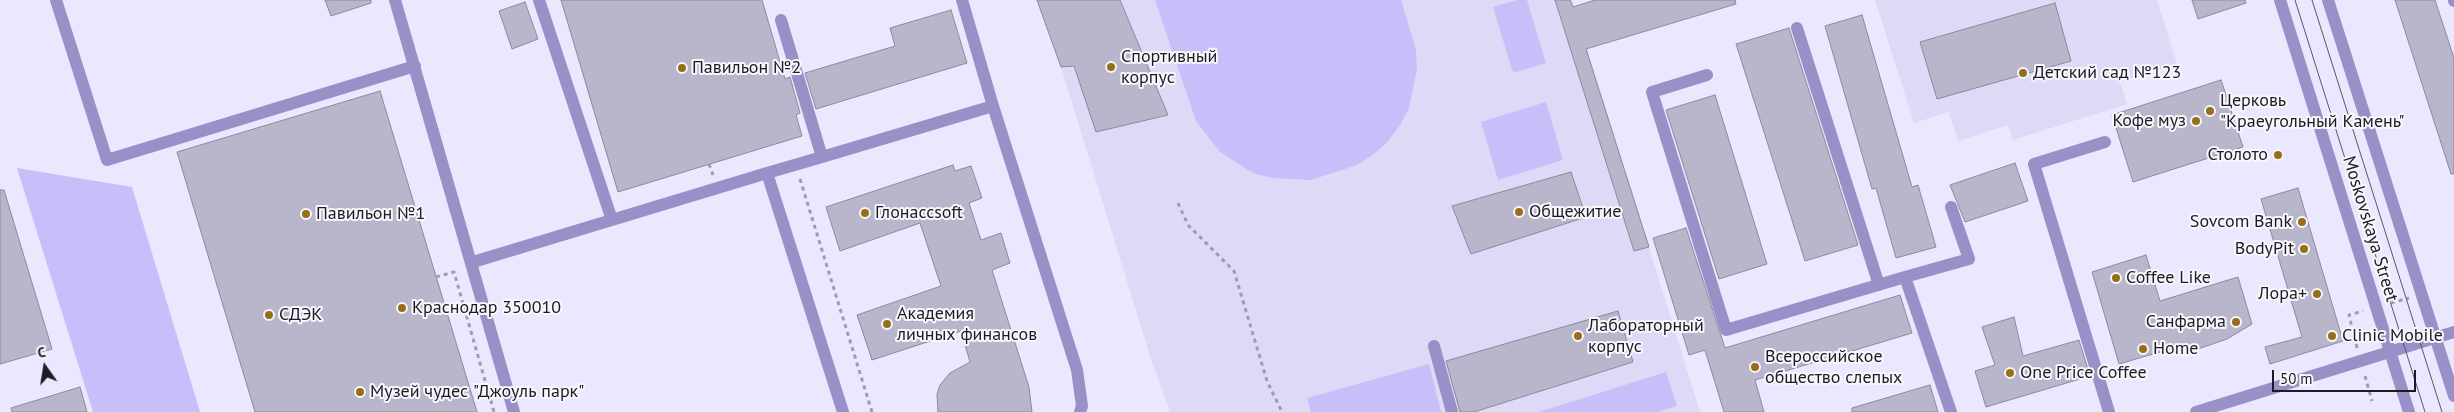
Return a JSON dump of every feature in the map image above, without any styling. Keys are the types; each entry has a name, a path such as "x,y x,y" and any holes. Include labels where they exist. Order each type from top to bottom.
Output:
{"street":[{"path":"56,0 106,160 415,66"},
{"path":"396,0 514,412"},
{"path":"539,0 612,220"},
{"path":"962,0 993,106 1077,370 1082,406 1080,412"},
{"name":"Moskovskaya Street","path":"2280,0 2409,412"},
{"name":"Moskovskaya Street","path":"2328,0 2454,396"},
{"path":"781,20 822,157"},
{"path":"1797,28 1879,285"},
{"path":"1707,76 1652,92 1726,330 1969,260 1950,206"},
{"path":"471,258 612,220 993,106"},
{"path":"2105,142 2034,164 2109,412"},
{"path":"767,173 843,412"},
{"path":"1905,277 1950,412"},
{"path":"2196,412 2454,332"},
{"path":"1434,346 1452,412"}],"path":[{"path":"709,164 714,178 722,175"},
{"path":"795,165 872,412"},
{"path":"1178,202 1188,225 1234,271 1266,382 1282,412"},
{"path":"436,277 454,272 471,258"},
{"path":"454,272 494,412"},
{"path":"2349,315 2421,294"}],"shaded area":[{"path":"1037,0 1572,0 1700,412 1170,412 1151,359 1061,67"},
{"path":"1155,0 1401,0 1416,50 1417,69 1409,108 1400,125 1388,141 1374,154 1357,165 1311,180 1272,178 1253,173 1220,152 1196,121"},
{"path":"1517,0 1527,0 1546,63 1513,73 1493,7"},
{"name":"Детский сад №123","path":"1875,0 2157,0 2177,64 2120,82 2127,104 2013,140 2008,125 1958,141 1949,112 1914,123"},
{"path":"1546,102 1563,160 1498,180 1481,122"},
{"path":"17,168 132,187 200,412 93,412"},
{"path":"1429,364 1441,412 1311,412 1307,398"},
{"path":"1666,372 1677,406 1657,412 1539,412"}],"building":[{"path":"325,0 371,0 371,3 331,16"},
{"name":"Павильон №2","path":"561,0 762,0 785,79 790,77 800,113 796,115 802,136 618,192"},
{"name":"Спортивный корпус","path":"1037,0 1120,0 1168,115 1096,132 1074,66 1061,67"},
{"path":"1555,0 1570,0 1573,7 1595,0 1735,0 1736,4 1586,49 1649,247 1634,251"},
{"path":"2192,0 2245,0 2246,3 2198,19"},
{"path":"2395,0 2435,0 2454,58 2454,174 2451,174"},
{"path":"525,2 538,39 512,49 499,11"},
{"path":"2055,3 2071,61 1937,99 1920,42"},
{"path":"951,10 967,63 816,109 805,73 895,46 890,28"},
{"path":"1862,15 1912,187 1918,185 1936,247 1896,258 1876,188 1872,189 1825,26"},
{"path":"1789,28 1858,245 1805,261 1736,44"},
{"path":"2221,80 2243,147 2133,182 2112,115"},
{"name":"Павильон №1","path":"380,91 477,412 255,412 177,152"},
{"path":"1715,95 1767,264 1719,279 1666,110"},
{"path":"2015,163 2028,201 1965,222 1950,185"},
{"path":"953,165 955,171 971,166 982,198 969,203 981,240 1001,233 1010,263 992,270 1029,387 1032,412 938,412 937,394 940,385 950,373 970,362 961,331 872,360 857,315 941,286 920,223 840,251 826,207"},
{"name":"Общежитие","path":"1571,172 1586,217 1471,254 1452,206"},
{"path":"2298,188 2343,341 2270,364 2265,347 2302,337 2261,199"},
{"path":"0,190 4,190 52,349 0,364"},
{"name":"Всероссийское общество слепых","path":"1686,228 1725,348 1900,295 1912,333 1755,380 1764,412 1724,412 1705,350 1689,355 1653,238"},
{"path":"2146,255 2160,301 2238,277 2252,324 2227,339 2198,349 2177,347 2119,364 2092,272"},
{"name":"Лабораторный корпус","path":"1618,311 1633,362 1474,412 1460,412 1446,361"},
{"path":"2014,317 2023,356 2079,340 2090,376 1986,407 1975,371 1995,365 1982,327"},
{"name":"Всероссийское общество слепых","path":"1930,385 1938,412 1852,412 1852,408"},
{"path":"80,387 87,412 12,412 11,408"}],"tram line":[{"path":"2295,0 2425,412"},
{"path":"2312,0 2442,412"}],"place":[{"name":"Спортивный корпус","path":"1111,67"},
{"name":"Павильон №2","path":"682,68"},
{"name":"Детский сад №123","path":"2023,73"},
{"name":"Церковь \"Краеугольный Камень\"","path":"2210,111"},
{"name":"Кофе муз","path":"2196,121"},
{"name":"Столото","path":"2278,155"},
{"name":"Общежитие","path":"1519,212"},
{"name":"Глонассsoft","path":"865,213"},
{"name":"Павильон №1","path":"306,214"},
{"name":"Sovcom Bank","path":"2302,222"},
{"name":"BodyPit","path":"2304,249"},
{"name":"Coffee Like","path":"2116,278"},
{"name":"Лора+","path":"2317,294"},
{"name":"Краснодар 350010","path":"402,308"},
{"name":"СДЭК","path":"269,315"},
{"name":"Санфарма","path":"2236,322"},
{"name":"Академия личных финансов","path":"887,324"},
{"name":"Лабораторный корпус","path":"1578,336"},
{"name":"Clinic Mobile","path":"2332,336"},
{"name":"Home","path":"2143,349"},
{"name":"Всероссийское общество слепых","path":"1755,367"},
{"name":"One Price Coffee","path":"2010,373"},
{"name":"Музей чудес \"Джоуль парк\"","path":"360,392"}]}
